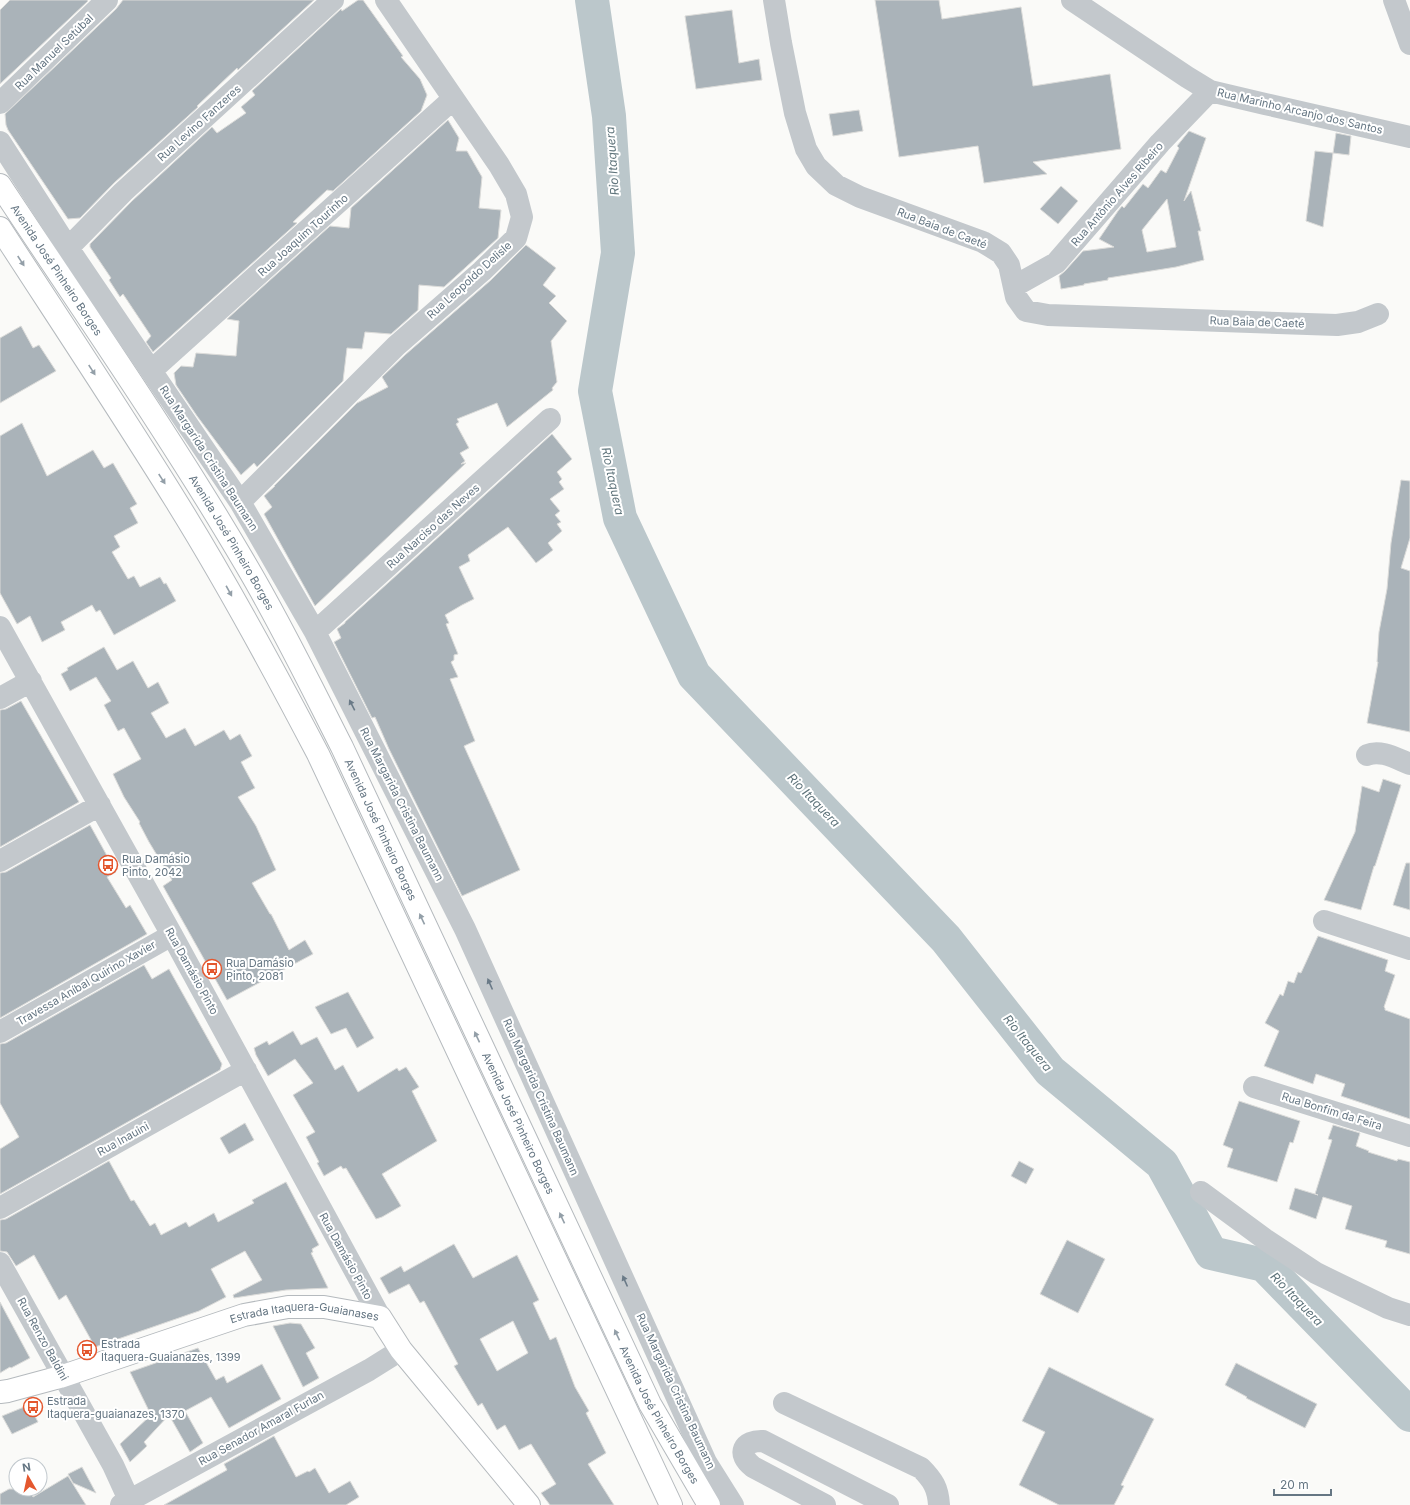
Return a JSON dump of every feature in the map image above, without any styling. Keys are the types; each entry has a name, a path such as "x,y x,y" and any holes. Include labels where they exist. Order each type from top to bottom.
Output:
{"main road":[{"name":"Avenida José Pinheiro Borges","path":"0,184 192,476 247,566 297,659 342,747 650,1404 709,1505"},
{"path":"0,228 176,501 269,662 315,747 671,1505"},
{"name":"Estrada Itaquera-Guaianases","path":"0,1392 64,1376 244,1315 288,1307 324,1307 380,1317 401,1350 530,1505"}],"street":[{"name":"Rua Manuel Setúbal","path":"0,103 108,0"},
{"name":"Rua Levino Fanzeres","path":"68,248 123,192 333,0"},
{"name":"Rua Leopoldo Delisle","path":"240,502 396,346 482,271 516,238 522,217 516,194 499,165 386,0"},
{"name":"Rua Baia de Caeté","path":"774,0 795,113 806,149 816,166 836,185 860,197 983,242 1001,253 1009,264 1016,297 1026,311 1048,315 1337,325 1358,322 1378,314"},
{"name":"Rua Marinho Arcanjo dos Santos","path":"1072,0 1210,91 1410,136"},
{"path":"1394,0 1410,44"},
{"name":"Rua Antônio Alves Ribeiro","path":"1014,286 1056,263 1160,143 1210,91"},
{"name":"Rua Joaquim Tourinho","path":"152,370 453,99"},
{"name":"Rua Margarida Cristina Baumann","path":"0,142 68,248 240,502 315,632 465,929 706,1462 733,1505"},
{"name":"Rua Narciso das Neves","path":"315,632 550,419"},
{"name":"Rua Damásio Pinto","path":"0,627 172,935 380,1317"},
{"path":"0,698 31,681"},
{"path":"1367,755 1386,755 1410,764"},
{"path":"0,861 100,805"},
{"path":"1324,921 1410,949"},
{"name":"Travessa Aníbal Quirino Xavier","path":"0,1032 172,935"},
{"name":"Rua Inauini","path":"0,1208 246,1070"},
{"name":"Rua Bonfim da Feira","path":"1254,1087 1410,1136"},
{"path":"1201,1192 1266,1240 1316,1273 1388,1308 1410,1315"},
{"name":"Rua Renzo Baldini","path":"0,1263 113,1465 125,1503"},
{"name":"Rua Senador Amaral Furlan","path":"125,1503 362,1374 401,1350"},
{"path":"784,1403 921,1468 931,1478 936,1487 939,1505"},
{"path":"825,1505 753,1467 746,1461 744,1456 744,1450 747,1444 754,1441 763,1441 888,1505"}],"building":[{"path":"10,0 88,1 0,84 0,10"},
{"path":"123,0 314,0 238,70 237,68 197,106 198,107 114,183 80,218 68,219 8,130 5,114 116,9"},
{"path":"358,0 363,0 403,56 401,57 420,79 427,95 421,111 333,191 327,190 293,222 297,223 153,352 146,342 151,336 123,294 120,297 109,280 111,278 90,247 90,244 132,201 212,127 217,133 246,113 241,107 255,95 252,91 341,9 342,11"},
{"path":"875,0 939,0 942,19 1021,7 1033,86 1110,74 1121,149 1033,162 1047,174 984,183 978,146 899,157"},
{"path":"732,10 739,63 759,59 762,80 696,89 685,16"},
{"path":"859,110 863,131 833,136 829,114"},
{"path":"448,120 459,138 456,151 467,151 482,177 479,208 501,210 498,238 444,287 419,285 418,310 391,334 365,332 362,349 347,348 343,381 257,467 254,463 241,475 176,385 174,373 181,366 193,367 196,353 236,356 239,321 227,319 330,226 349,228 351,208"},
{"path":"1189,131 1206,138 1184,201 1191,191 1201,231 1198,231 1204,260 1176,267 1108,278 1108,280 1061,289 1059,276 1083,251 1114,247 1099,239 1122,206 1124,208 1143,184 1148,188 1161,170 1166,173 1179,148 1177,146","holes":["1167,199 1176,247 1147,252 1142,230"]},
{"path":"1336,133 1351,136 1349,155 1333,153"},
{"path":"1315,151 1333,153 1323,227 1306,221"},
{"path":"1061,186 1078,201 1058,224 1040,209"},
{"path":"526,245 556,268 543,285 556,296 549,303 567,321 551,341 557,382 552,388 553,390 507,427 497,403 457,419 459,422 456,424 469,448 460,453 465,461 461,464 466,463 315,606 264,514 272,507 264,496 357,403 388,387 382,377 491,280"},
{"path":"21,326 33,348 39,345 56,371 0,403 0,338"},
{"path":"22,423 47,476 93,450 104,468 113,463 137,504 130,508 138,523 114,536 120,547 112,552 128,579 134,576 140,587 160,577 164,584 166,583 176,601 114,635 100,610 96,612 92,605 61,622 65,630 42,642 30,616 17,624 0,593 0,436"},
{"path":"552,434 572,459 557,472 562,479 559,482 564,489 550,499 560,511 555,515 561,522 557,524 562,531 548,543 553,550 536,563 508,527 468,555 470,561 459,567 474,599 445,615 449,623 446,624 458,654 454,655 454,660 451,662 458,677 450,679 475,741 464,746 520,870 462,896 389,749 375,717 372,718 334,642 341,638 337,629"},
{"path":"1401,480 1410,481 1410,538 1401,568 1410,571 1410,732 1367,723 1378,662 1379,632 1387,589 1391,543"},
{"path":"104,647 117,670 133,661 148,688 158,682 169,703 151,713 166,738 185,728 195,746 224,730 230,740 240,734 252,756 241,762 255,788 238,797 256,826 276,870 252,883 271,914 289,950 305,940 313,954 227,1000 163,886 172,880 149,842 139,823 140,822 124,797 113,774 141,759 124,728 118,731 104,705 111,701 96,677 70,691 61,674 68,670 67,668"},
{"path":"21,701 79,802 0,847 0,710 6,709"},
{"path":"1383,779 1401,785 1361,910 1324,900 1355,832 1362,786 1379,792"},
{"path":"90,825 116,872 107,877 126,908 130,905 147,934 0,1018 0,873 6,872"},
{"path":"1406,863 1410,863 1410,910 1393,905"},
{"path":"1318,936 1388,960 1385,971 1395,975 1384,1007 1385,1010 1410,1019 1410,1119 1341,1096 1345,1084 1316,1074 1313,1084 1264,1066 1279,1031 1265,1023 1280,994 1283,996 1288,981 1294,983 1298,972 1301,973"},
{"path":"144,965 152,979 169,969 222,1064 220,1070 0,1194 0,1149 19,1137 0,1103 0,1044 6,1043"},
{"path":"348,992 374,1038 357,1048 346,1028 331,1034 315,1007"},
{"path":"293,1031 301,1045 317,1037 335,1070 343,1065 358,1092 397,1068 399,1071 406,1067 419,1087 412,1091 437,1141 382,1174 401,1206 382,1217 376,1219 346,1168 343,1169 341,1166 324,1176 317,1163 319,1162 306,1137 315,1132 293,1095 313,1083 295,1059 268,1076 256,1055 254,1048 267,1041 269,1045"},
{"path":"1239,1101 1300,1121 1293,1143 1290,1142 1277,1182 1227,1167 1233,1149 1223,1145"},
{"path":"245,1123 254,1140 229,1154 220,1138"},
{"path":"1333,1125 1360,1133 1356,1146 1369,1151 1368,1152 1397,1161 1398,1159 1410,1162 1410,1254 1385,1247 1387,1241 1345,1229 1352,1206 1323,1197 1316,1219 1289,1209 1295,1188 1318,1195 1315,1194 1332,1140 1328,1139"},
{"path":"109,1161 131,1201 134,1200 150,1226 155,1223 161,1235 186,1222 189,1227 214,1213 218,1222 254,1203 252,1200 286,1182 319,1245 312,1249 313,1252 311,1253 328,1288 286,1290 234,1298 233,1295 262,1280 245,1251 211,1269 226,1297 199,1311 95,1347 66,1295 59,1300 34,1255 16,1266 7,1252 0,1251 0,1220 6,1219"},
{"path":"1019,1161 1034,1169 1026,1184 1011,1176"},
{"path":"1067,1240 1105,1259 1078,1313 1040,1294"},
{"path":"454,1244 473,1278 517,1255 539,1300 533,1303 550,1340 556,1337 575,1387 589,1411 586,1413 606,1453 588,1464 614,1505 550,1505 541,1493 556,1484 531,1444 519,1450 505,1425 497,1430 482,1403 478,1406 454,1366 458,1364 424,1301 420,1303 409,1284 389,1294 380,1278 401,1266 404,1272","holes":["513,1321 528,1353 497,1371 480,1339"]},
{"path":"0,1302 30,1358 0,1373"},
{"path":"290,1323 301,1324 315,1348 306,1353 319,1378 303,1387 273,1326"},
{"path":"198,1348 216,1380 224,1376 227,1383 262,1364 281,1399 229,1428 211,1397 185,1411 203,1443 190,1452 169,1415 144,1442 147,1446 130,1462 120,1444 151,1415 130,1372"},
{"path":"1236,1363 1317,1404 1305,1428 1246,1398 1247,1397 1225,1385"},
{"path":"1049,1367 1154,1419 1121,1485 1124,1486 1114,1505 1059,1505 1019,1485 1045,1432 1022,1421"},
{"path":"29,1405 38,1422 12,1434 2,1416"},
{"path":"274,1436 296,1477 315,1468 329,1493 350,1481 359,1497 346,1505 164,1505 227,1470 224,1464"},
{"path":"82,1467 96,1493 73,1483 68,1474"},
{"path":"68,1476 86,1505 0,1505 0,1494 8,1490 8,1497 48,1497 48,1488"}],"waterway":[{"name":"Rio Itaquera","path":"592,0 609,116 618,253 595,391 620,518 694,675 946,939 1050,1071 1162,1164 1211,1253 1264,1265 1410,1415"}],"place":[{"name":"Rua Damásio Pinto, 2042","path":"108,865"},
{"name":"Rua Damásio Pinto, 2081","path":"212,969"},
{"name":"Estrada Itaquera-Guaianazes, 1399","path":"87,1350"},
{"name":"Estrada Itaquera-guaianazes, 1370","path":"33,1407"}]}
